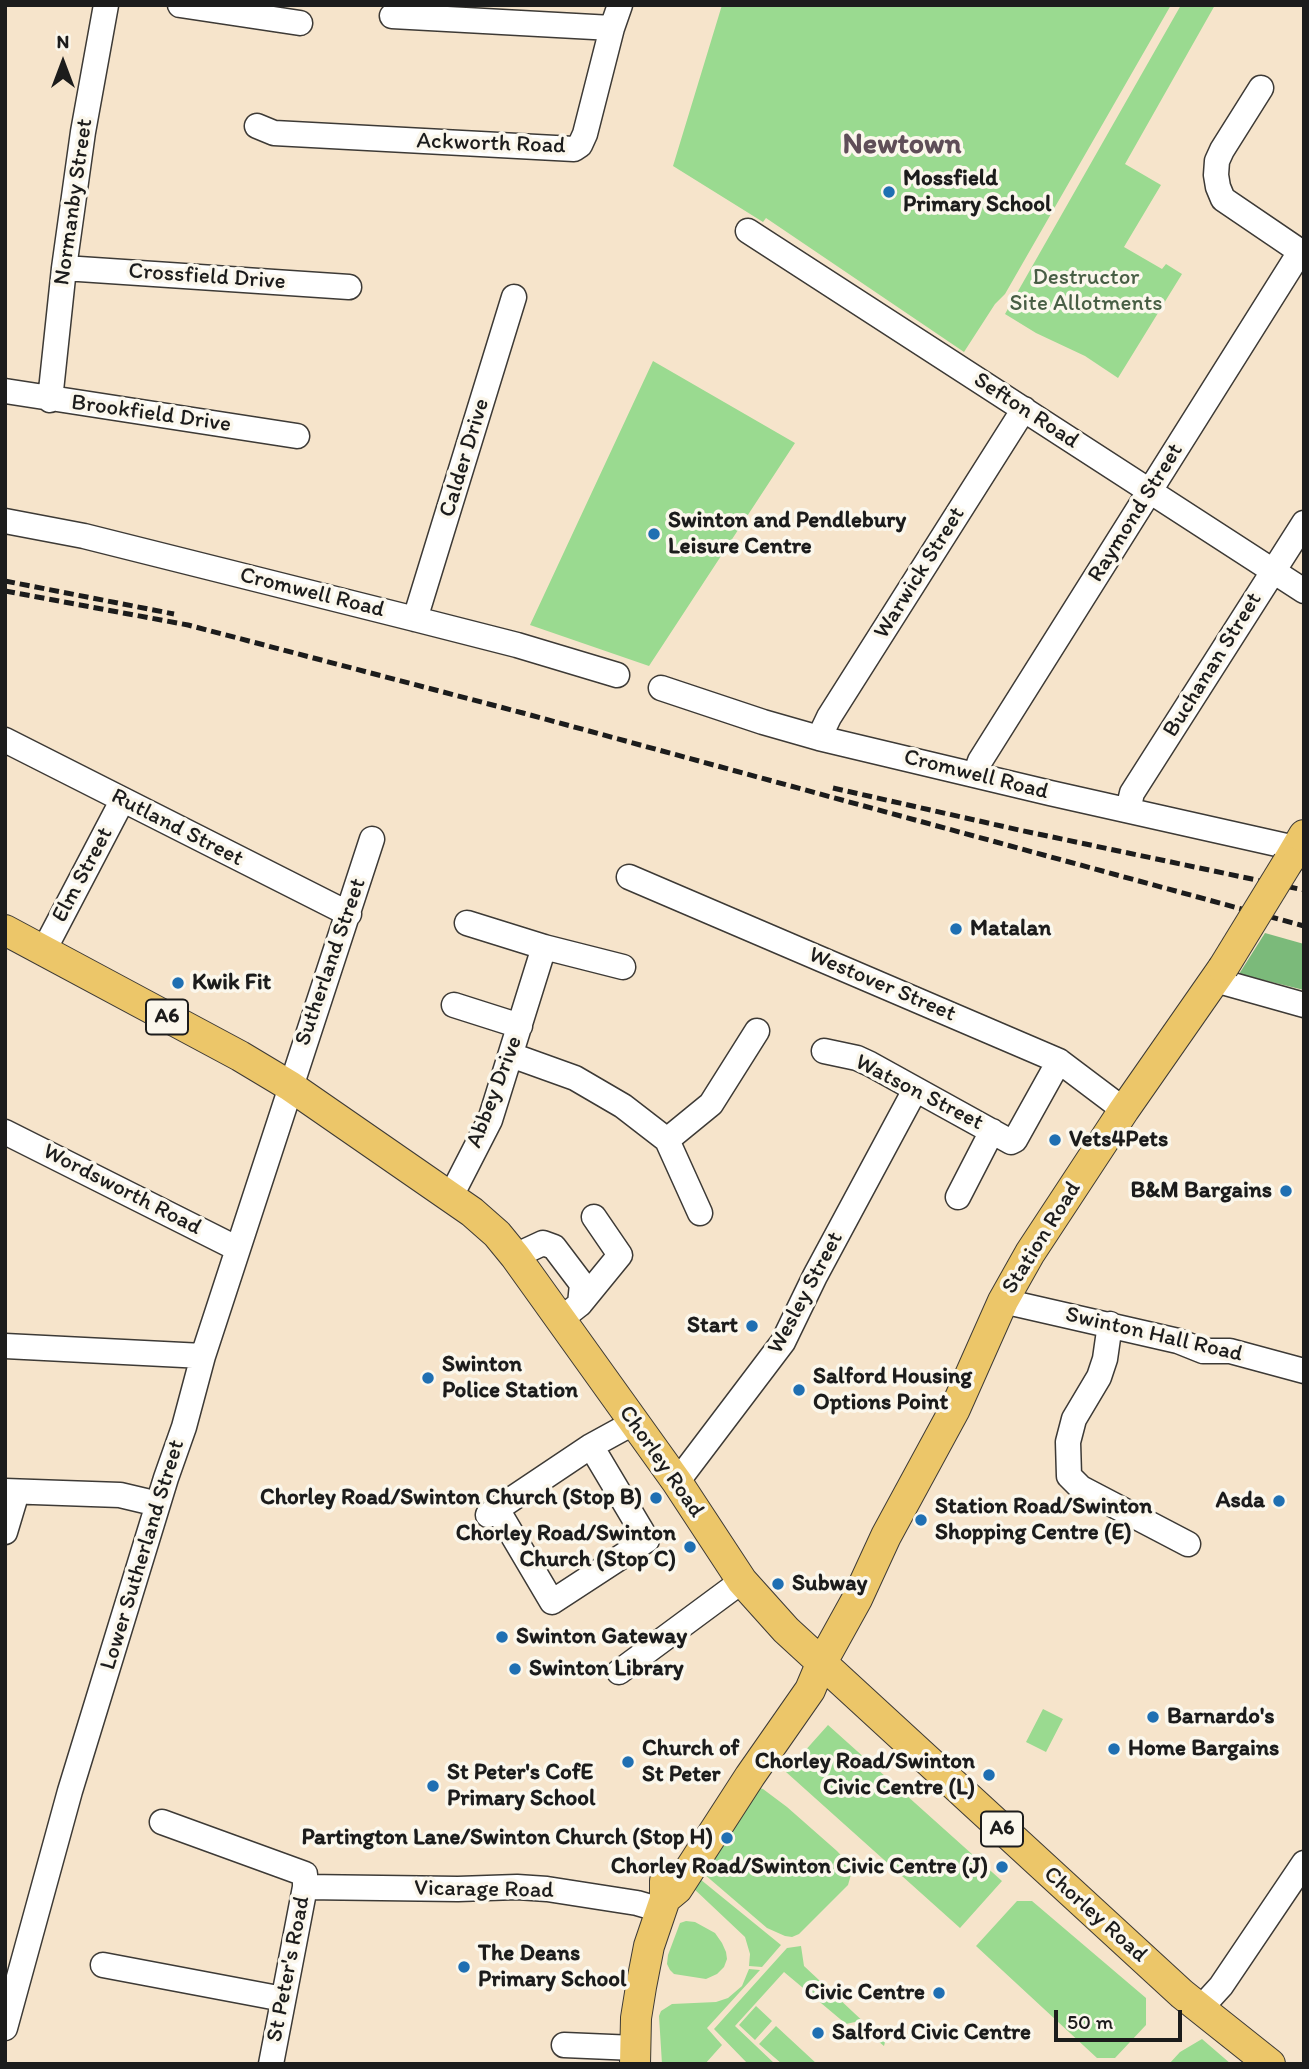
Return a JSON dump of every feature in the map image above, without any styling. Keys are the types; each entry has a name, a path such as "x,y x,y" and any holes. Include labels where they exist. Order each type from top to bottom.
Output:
{"main road":[{"name":"Station Road","path":"821,1664 955,1409 1003,1300 1030,1253 1124,1110 1219,974 1296,849"},
{"name":"Chorley Road","path":"5,930 240,1056 290,1086 451,1196 489,1227 570,1311 633,1423 677,1482 742,1581 786,1630 1199,2009 1270,2064"},
{"path":"635,2056 636,2018 644,1966 663,1904 667,1875 686,1839 794,1684 821,1664"}],"street":[{"name":"Normanby Street","path":"50,400 64,268 83,132 106,5"},
{"path":"180,5 300,23"},
{"path":"392,16 616,17"},
{"name":"Ackworth Road","path":"257,126 274,133 574,149 580,145 585,134 616,17"},
{"path":"1261,88 1222,150 1217,162 1218,187 1223,199 1302,253"},
{"name":"Sefton Road","path":"748,231 1304,591"},
{"name":"Raymond Street","path":"975,775 980,761 1302,253"},
{"name":"Crossfield Drive","path":"64,268 349,286"},
{"name":"Calder Drive","path":"415,620 514,298"},
{"name":"Brookfield Drive","path":"5,391 297,436"},
{"name":"Warwick Street","path":"818,738 1024,409"},
{"name":"Cromwell Road","path":"5,521 84,536 527,648 617,675"},
{"name":"Buchanan Street","path":"1128,810 1132,793 1304,523"},
{"name":"Cromwell Road","path":"661,688 818,738 1296,849"},
{"name":"Rutland Street","path":"5,740 349,914"},
{"name":"Elm Street","path":"44,950 122,801"},
{"name":"Sutherland Street","path":"290,1086 372,839"},
{"name":"Westover Street","path":"629,877 1059,1061 1124,1110"},
{"path":"467,923 544,947 623,967"},
{"name":"Abbey Drive","path":"451,1196 489,1121 544,947"},
{"path":"1219,974 1304,1005"},
{"name":"Abbey Drive","path":"454,1005 520,1026"},
{"path":"667,1140 711,1104 757,1031"},
{"name":"Watson Street","path":"824,1051 857,1058 1001,1136"},
{"path":"511,1055 575,1078 623,1105 667,1140 700,1213"},
{"path":"958,1197 1001,1136 1015,1140 1059,1061"},
{"name":"Lower Sutherland Street","path":"5,2028 70,1791 184,1427 202,1356 290,1086"},
{"name":"Wesley Street","path":"677,1482 783,1342 815,1276 915,1090"},
{"name":"Wordsworth Road","path":"5,1132 238,1249"},
{"path":"570,1311 620,1255 594,1217"},
{"name":"Swinton Hall Road","path":"1003,1300 1178,1341 1203,1351 1230,1352 1304,1371"},
{"path":"1110,1324 1105,1359 1099,1377 1074,1419 1071,1430 1068,1450 1069,1476 1081,1488 1188,1544"},
{"path":"5,1346 202,1356"},
{"path":"591,1446 647,1540 552,1602 493,1513 591,1446 633,1423"},
{"path":"5,1532 11,1492 120,1495 158,1504"},
{"path":"619,1672 742,1581"},
{"name":"Vicarage Road","path":"162,1822 305,1881 458,1889 517,1887 663,1904"},
{"path":"1199,2009 1221,1986 1304,1863"},
{"name":"St Peter's Road","path":"271,2064 305,1881"},
{"path":"103,1965 284,1999"},
{"path":"564,2045 635,2056"}],"green space":[{"name":"Mossfield Primary School","path":"722,5 1171,5 1005,294 995,304 964,352 766,218 763,222 673,166"},
{"name":"Destructor Site Allotments","path":"1181,5 1215,5 1125,164 1161,185 1124,247 1162,269 1166,264 1182,274 1118,378 1085,356 1036,333 1005,314"},
{"name":"Swinton and Pendlebury Leisure Centre","path":"653,361 795,443 649,666 530,625"},
{"path":"1265,933 1304,944 1304,990 1239,974"},
{"path":"1043,1709 1063,1719 1046,1752 1026,1742"},
{"path":"828,1725 1002,1881 960,1928 786,1772"},
{"path":"756,1787 763,1789 787,1807 851,1866 848,1885 799,1934 792,1937 767,1928 697,1868"},
{"path":"695,1875 781,1945 762,1967 749,1966 750,1954 745,1937 692,1887"},
{"path":"1017,1901 1032,1901 1146,1998 1146,2025 1115,2058 1097,2058 976,1946"},
{"path":"695,1922 715,1933 722,1943 727,1959 717,1974 706,1979 674,1974 670,1970 667,1964 668,1955 680,1923"},
{"path":"801,1946 804,1966 885,2042 884,2046 855,2022 846,2024 784,1972 735,2026 775,2064 748,2064 714,2029 787,1948"},
{"path":"749,1969 760,1970 707,2028 722,2045 705,2064 662,2064 661,2011 672,2004 716,2002 728,1998 742,1986"},
{"path":"756,2006 772,2021 755,2040 739,2025"},
{"path":"776,2026 817,2064 782,2064 759,2044"},
{"path":"1202,2039 1231,2064 1169,2064 1180,2052"}],"railway":[{"path":"5,581 174,614"},
{"path":"5,591 188,625 523,713 1304,926"},
{"path":"833,788 1304,890"}],"place":[{"name":"Mossfield Primary School","path":"889,192"},
{"name":"Swinton and Pendlebury Leisure Centre","path":"654,534"},
{"name":"Matalan","path":"956,929"},
{"name":"Kwik Fit","path":"178,983"},
{"name":"Vets4Pets","path":"1055,1140"},
{"name":"B&M Bargains","path":"1286,1191"},
{"name":"Start","path":"752,1326"},
{"name":"Swinton Police Station","path":"428,1378"},
{"name":"Salford Housing Options Point","path":"799,1390"},
{"name":"Chorley Road/Swinton Church (Stop B)","path":"656,1498"},
{"name":"Asda","path":"1279,1501"},
{"name":"Station Road/Swinton Shopping Centre (E)","path":"921,1520"},
{"name":"Chorley Road/Swinton Church (Stop C)","path":"690,1547"},
{"name":"Subway","path":"778,1584"},
{"name":"Swinton Gateway","path":"502,1637"},
{"name":"Swinton Library","path":"515,1669"},
{"name":"Barnardo's","path":"1153,1717"},
{"name":"Home Bargains","path":"1114,1749"},
{"name":"Church of St Peter","path":"628,1762"},
{"name":"Chorley Road/Swinton Civic Centre (L)","path":"989,1775"},
{"name":"St Peter's CofE Primary School","path":"433,1786"},
{"name":"Partington Lane/Swinton Church (Stop H)","path":"727,1838"},
{"name":"Chorley Road/Swinton Civic Centre (J)","path":"1002,1867"},
{"name":"The Deans Primary School","path":"464,1967"},
{"name":"Civic Centre","path":"939,1993"},
{"name":"Salford Civic Centre","path":"818,2033"}],"district":[{"name":"Newtown","path":"902,145"}]}
